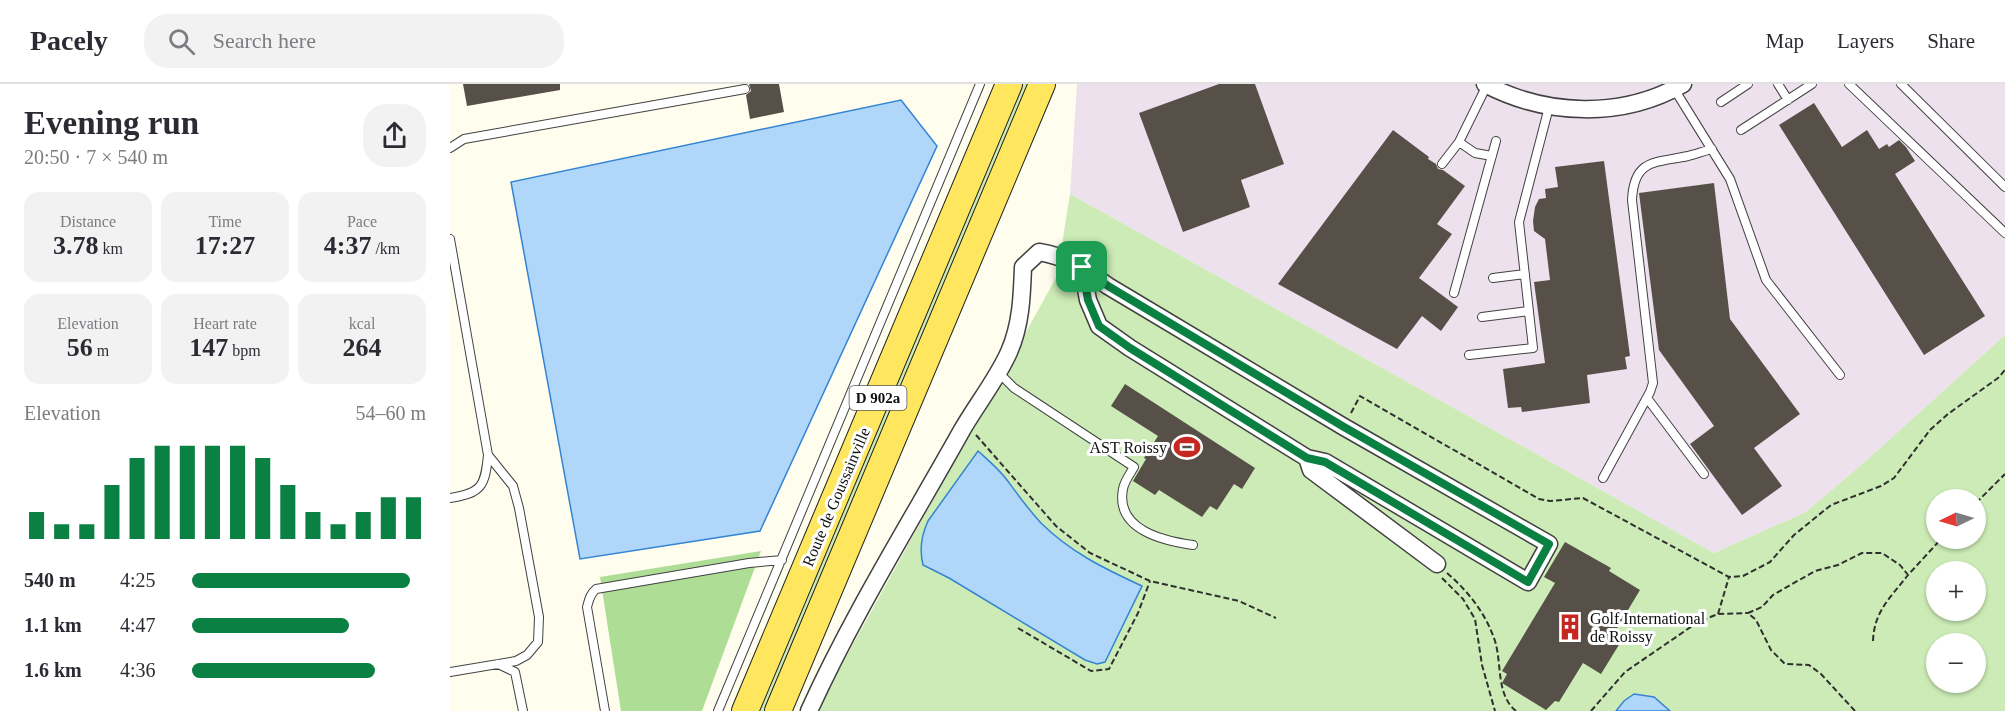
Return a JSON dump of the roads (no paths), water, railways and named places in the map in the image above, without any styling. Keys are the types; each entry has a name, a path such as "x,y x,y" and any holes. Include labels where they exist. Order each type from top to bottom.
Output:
{"main road":[{"name":"Route de Goussainville","path":"745,711 1009,84"},
{"name":"Route de Goussainville","path":"778,711 1042,84"}],"street":[{"path":"1486,85 1513,97 1549,107 1591,110 1629,105 1676,86"},
{"path":"808,711 863,606 965,424 1009,351 1021,312 1023,267 1039,252 1056,254 1082,267 1108,286 1344,427 1549,544 1528,582 1325,462 1307,458 1130,348 1099,326 1088,300 1082,267"},
{"path":"1307,458 1311,470 1439,571"}],"lane":[{"path":"718,711 980,84"},
{"path":"1721,102 1748,84"},
{"path":"1778,84 1788,100"},
{"path":"1740,130 1812,84"},
{"path":"1849,84 2005,233"},
{"path":"1901,84 2005,187"},
{"path":"1442,164 1459,142 1486,85"},
{"path":"1676,86 1730,179 1766,280 1840,375"},
{"path":"450,148 464,139 745,89"},
{"path":"1469,355 1533,348 1519,222 1549,107"},
{"path":"1454,294 1496,141"},
{"path":"1459,142 1475,153 1492,156"},
{"path":"1603,478 1653,383 1632,186 1637,174 1646,165 1712,149"},
{"path":"450,239 488,455 486,477 479,487 474,492 450,498"},
{"path":"1493,278 1525,274"},
{"path":"1482,316 1529,311"},
{"path":"998,372 1014,388 1134,467 1123,489 1124,508 1130,519 1145,532 1169,542 1193,545"},
{"path":"1647,398 1704,474"},
{"path":"450,672 516,661 527,655 538,642 539,617 519,508 513,486 488,455"},
{"path":"605,711 587,607 593,591 749,563 782,560"},
{"path":"498,664 515,672 524,711"}],"water":[{"path":"901,100 937,146 760,531 580,559 511,182"},
{"path":"978,451 1000,472 1041,523 1064,543 1088,559 1142,586 1105,662 1097,664 1085,660 949,578 923,565 921,543 928,521"},
{"path":"1634,694 1654,697 1670,711 1616,711"}],"place":[{"name":"AST Roissy","path":"1187,447"},
{"name":"Golf International de Roissy","path":"1570,627"}]}
